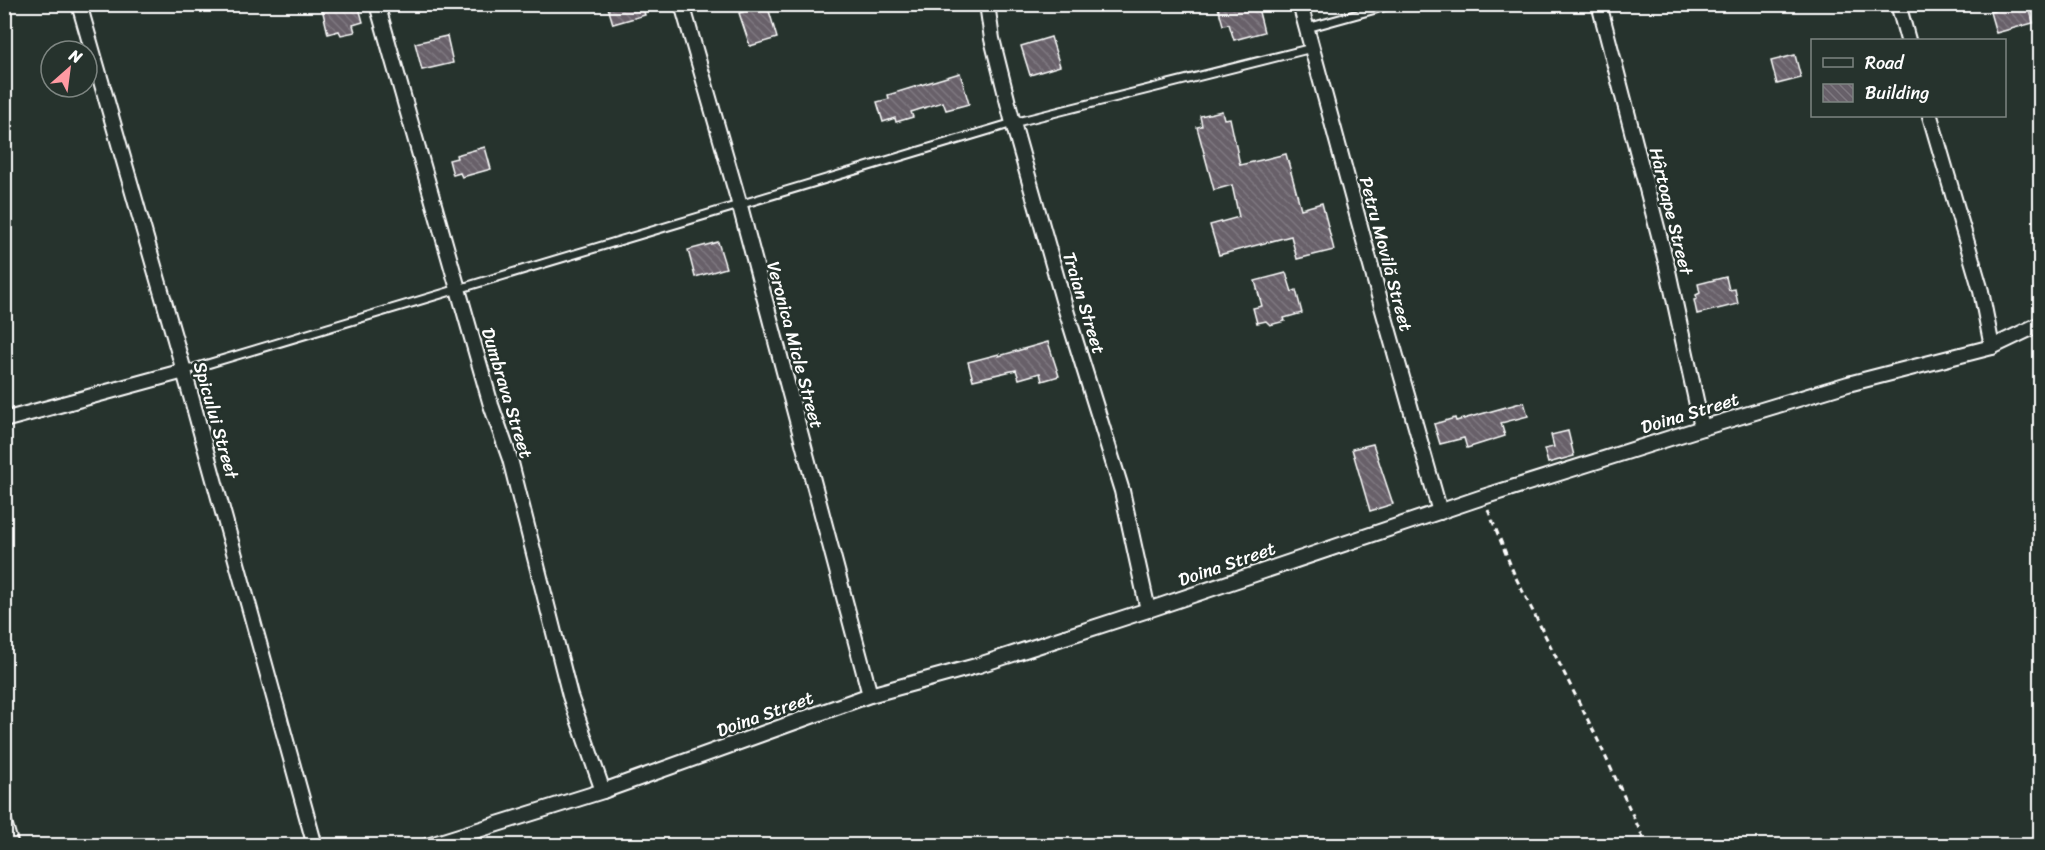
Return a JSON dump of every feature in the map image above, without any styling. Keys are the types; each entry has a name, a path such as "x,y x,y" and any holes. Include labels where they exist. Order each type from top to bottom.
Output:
{"street":[{"name":"Spicului Street","path":"79,4 184,371 315,846"},
{"name":"Dumbrava Street","path":"377,4 491,405 510,459 570,696 603,791"},
{"name":"Veronica Micle Street","path":"682,4 740,206 870,695"},
{"name":"Traian Street","path":"987,4 992,39 1013,123 1065,307 1122,491 1148,610"},
{"name":"Petru Movilă Street","path":"1300,4 1440,512"},
{"name":"Hârtoape Street","path":"1599,4 1667,266 1702,428"},
{"path":"1898,4 1908,39"},
{"path":"1930,117 1981,291 1992,347"},
{"name":"Doina Street","path":"427,846 603,791 870,695 976,666 1483,497 1702,428 1848,384 1992,347 2040,324"},
{"path":"4,420 184,371"},
{"path":"4,822 11,846"}],"lane":[{"path":"1307,28 1394,4"},
{"path":"184,371 1013,123 1312,48"}],"path":[{"path":"1483,497 1515,576 1647,846"}],"building":[{"path":"321,4 358,4 363,22 353,25 355,32 341,35 339,31 328,34"},
{"path":"607,4 642,4 645,15 613,24"},
{"path":"767,4 777,38 750,46 739,13"},
{"path":"1217,4 1257,4 1264,32 1234,40 1229,24 1223,25"},
{"path":"2016,4 2029,4 2033,23 1996,33 1990,12"},
{"path":"447,36 453,63 422,70 415,43"},
{"path":"1051,37 1060,66 1030,75 1021,46"},
{"path":"1795,55 1801,78 1777,84 1771,61"},
{"path":"960,73 969,104 946,110 943,102 911,112 913,117 896,122 895,118 883,122 877,102 889,99 888,95"},
{"path":"1222,111 1224,119 1230,118 1240,165 1286,154 1301,209 1322,203 1334,250 1297,259 1291,236 1219,255 1210,225 1239,217 1232,185 1214,190 1197,127 1202,126 1200,116"},
{"path":"485,147 491,169 462,177 460,173 453,175 449,160 457,158 456,155"},
{"path":"718,242 726,268 695,277 688,250"},
{"path":"1286,273 1292,292 1296,290 1302,313 1270,325 1266,321 1257,323 1253,308 1262,306 1255,281"},
{"path":"1726,277 1729,290 1735,289 1738,304 1697,314 1694,300 1700,293 1698,284"},
{"path":"1048,342 1059,376 1042,381 1040,373 1019,379 1016,370 973,380 968,362"},
{"path":"1524,402 1528,416 1501,423 1505,436 1467,448 1464,438 1440,444 1434,424 1455,418 1456,421"},
{"path":"1568,431 1574,456 1548,463 1544,449 1554,447 1551,435"},
{"path":"1373,444 1393,504 1370,511 1352,449"}]}
